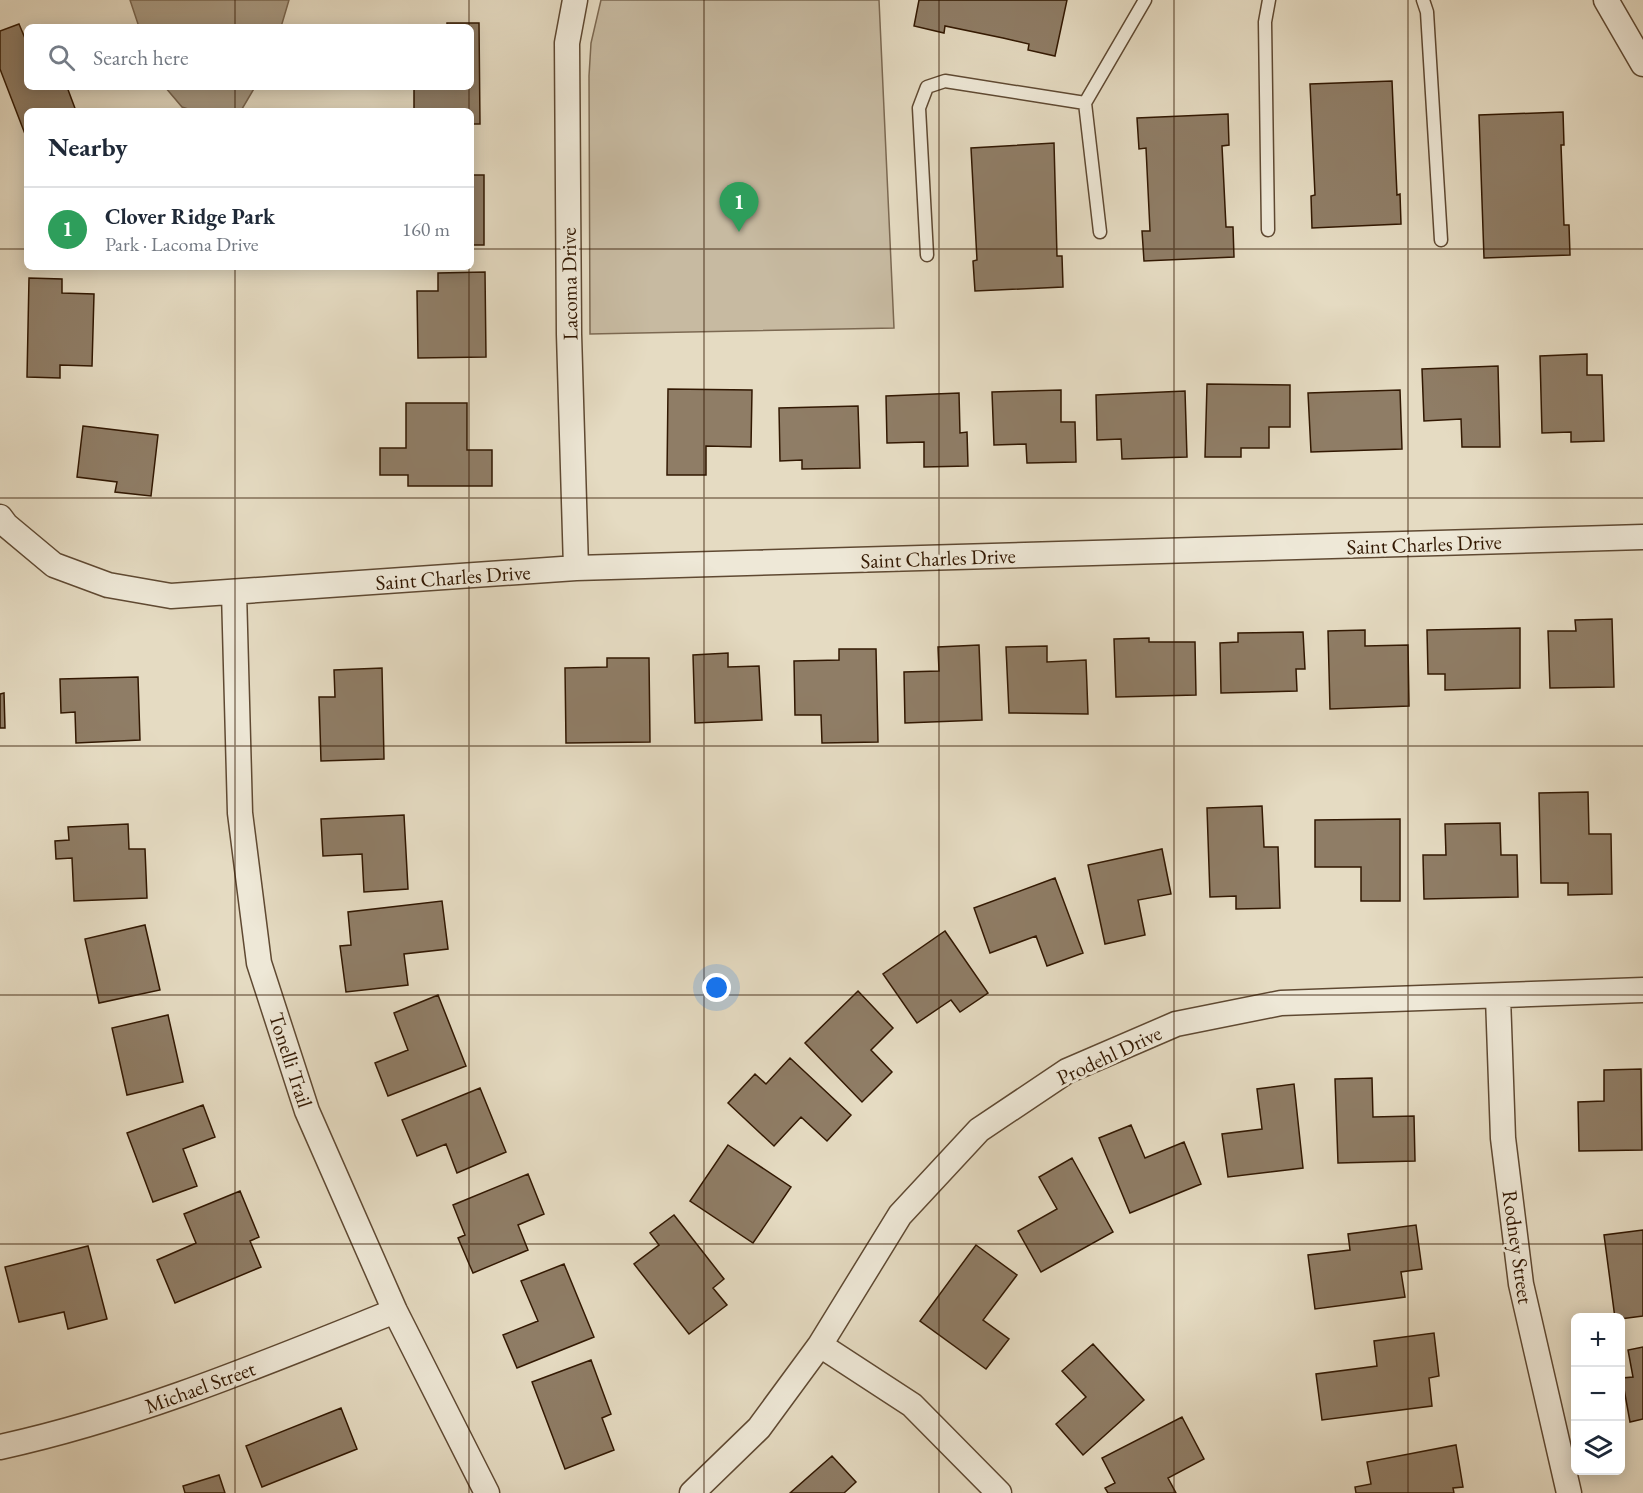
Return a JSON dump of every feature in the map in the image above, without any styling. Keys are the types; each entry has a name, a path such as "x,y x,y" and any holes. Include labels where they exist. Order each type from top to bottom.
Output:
{"street":[{"name":"Lacoma Drive","path":"575,0 567,43 569,334 576,568"},
{"path":"1606,0 1643,64"},
{"name":"Saint Charles Drive","path":"0,517 6,525 54,564 108,585 171,596 576,568 1643,537"},
{"name":"Tonelli Trail","path":"234,592 240,813 259,963 307,1111 395,1311 487,1493"},
{"name":"Prodehl Drive","path":"692,1493 759,1428 820,1345 900,1215 980,1130 1067,1071 1176,1024 1281,1003 1643,990"},
{"name":"Rodney Street","path":"1498,997 1503,1138 1521,1284 1569,1493"},
{"name":"Michael Street","path":"0,1447 69,1432 207,1386 395,1311"},
{"path":"820,1345 912,1405 999,1493"}],"lane":[{"path":"1100,232 1085,103 1144,0"},
{"path":"1268,230 1265,22 1269,0"},
{"path":"1423,0 1427,12 1442,240"},
{"path":"927,255 919,108 927,87 945,81 1085,103"}],"shaded area":[{"path":"130,0 289,0 282,24 138,24"},
{"path":"601,0 879,0 894,328 590,334 589,76 591,43"},
{"path":"168,90 253,90 243,108 182,107"}],"building":[{"path":"919,0 1067,0 1055,56 1028,50 1029,44 1003,38 945,26 944,33 914,26"},
{"path":"479,23 480,124 474,124 474,108 414,108 414,90 474,90 474,24 447,24"},
{"path":"19,24 24,36 24,90 68,90 75,108 24,108 24,131 0,69 0,31"},
{"path":"1392,81 1397,195 1400,194 1401,224 1312,228 1311,196 1315,195 1310,84"},
{"path":"1563,112 1564,145 1561,145 1564,225 1569,225 1570,255 1484,258 1479,115"},
{"path":"1228,114 1229,145 1222,146 1226,227 1233,227 1234,257 1144,261 1142,231 1150,231 1146,148 1139,149 1137,118"},
{"path":"1054,143 1057,256 1062,256 1063,287 975,291 973,261 977,260 971,148"},
{"path":"474,175 484,175 484,245 474,245"},
{"path":"485,272 486,357 418,358 417,291 438,291 438,273"},
{"path":"29,278 62,279 62,293 94,294 92,366 60,365 60,378 27,377"},
{"path":"1587,354 1587,375 1602,375 1604,441 1571,442 1571,432 1542,433 1540,356"},
{"path":"1498,366 1500,447 1462,447 1461,419 1424,421 1422,369"},
{"path":"1207,384 1290,385 1290,427 1269,427 1269,448 1241,448 1241,457 1205,457"},
{"path":"668,389 752,390 751,447 706,446 706,475 667,475"},
{"path":"1061,390 1061,422 1075,422 1076,462 1027,463 1026,444 994,445 992,392"},
{"path":"1400,390 1402,449 1311,452 1308,393"},
{"path":"1185,391 1187,457 1122,459 1121,439 1097,440 1096,395"},
{"path":"959,393 960,433 967,432 968,466 924,467 924,442 887,443 886,396"},
{"path":"406,403 467,403 467,450 492,450 492,486 408,486 408,475 380,475 380,448 406,448"},
{"path":"858,406 860,468 802,469 802,460 780,461 779,408"},
{"path":"83,426 158,435 151,496 115,492 117,482 77,477"},
{"path":"1612,619 1614,687 1550,688 1548,631 1576,631 1575,620"},
{"path":"1520,628 1520,688 1445,690 1445,674 1428,674 1427,630"},
{"path":"1365,630 1365,646 1408,645 1409,706 1330,709 1328,631"},
{"path":"1303,632 1305,669 1296,669 1297,691 1221,693 1220,643 1238,642 1238,633"},
{"path":"1149,638 1149,642 1195,642 1196,695 1116,697 1114,639"},
{"path":"979,645 982,720 905,723 904,672 939,671 938,647"},
{"path":"1047,646 1047,662 1086,660 1088,714 1009,713 1006,647"},
{"path":"839,649 876,649 878,742 822,743 821,715 795,715 794,661 839,660"},
{"path":"728,653 728,667 759,666 762,720 695,723 693,655"},
{"path":"607,658 649,658 650,742 566,743 565,668 607,667"},
{"path":"382,668 384,759 321,761 319,697 335,697 334,670"},
{"path":"138,677 140,740 76,743 75,712 61,713 60,679"},
{"path":"4,693 5,728 0,728 0,694"},
{"path":"1588,792 1589,834 1611,834 1612,894 1568,895 1568,883 1541,883 1539,793"},
{"path":"1262,806 1264,847 1278,847 1280,908 1236,909 1236,896 1210,897 1207,808"},
{"path":"404,815 408,889 364,892 362,854 323,856 321,819"},
{"path":"1400,819 1400,901 1361,901 1361,867 1315,867 1315,820"},
{"path":"1500,823 1501,855 1517,855 1518,897 1424,899 1423,855 1446,855 1445,824"},
{"path":"128,824 129,849 145,849 147,898 74,901 72,858 56,859 55,841 69,840 68,827"},
{"path":"1162,849 1171,894 1138,900 1145,935 1105,944 1088,865"},
{"path":"1055,878 1083,953 1047,966 1036,936 990,953 974,908"},
{"path":"442,901 448,949 404,954 408,985 346,992 340,946 351,945 348,912"},
{"path":"145,925 160,990 99,1003 85,939"},
{"path":"945,931 988,993 960,1012 951,1000 917,1023 883,974"},
{"path":"858,991 893,1028 871,1050 892,1072 862,1102 805,1043"},
{"path":"438,995 466,1066 388,1096 375,1063 408,1050 394,1013"},
{"path":"168,1015 183,1082 127,1095 112,1028"},
{"path":"790,1058 851,1115 827,1141 801,1117 774,1146 728,1103 755,1074 766,1084"},
{"path":"1641,1069 1642,1150 1579,1151 1578,1102 1604,1101 1604,1070"},
{"path":"1372,1078 1373,1117 1414,1116 1415,1161 1338,1163 1335,1079"},
{"path":"1294,1084 1303,1168 1228,1177 1222,1134 1262,1129 1257,1089"},
{"path":"480,1088 506,1152 457,1173 446,1144 417,1156 402,1120"},
{"path":"203,1105 215,1137 183,1149 197,1186 153,1202 127,1133"},
{"path":"1131,1125 1145,1158 1184,1142 1201,1184 1130,1213 1099,1138"},
{"path":"728,1145 791,1187 753,1243 690,1201"},
{"path":"1072,1158 1113,1232 1041,1272 1018,1231 1057,1209 1039,1177"},
{"path":"528,1174 544,1214 518,1225 528,1250 473,1273 458,1238 465,1235 453,1205"},
{"path":"240,1191 259,1237 250,1241 261,1267 175,1303 157,1260 196,1243 184,1214"},
{"path":"674,1215 724,1279 713,1288 727,1305 689,1334 634,1264 659,1245 650,1233"},
{"path":"1416,1225 1422,1269 1401,1272 1405,1297 1315,1309 1308,1255 1350,1250 1348,1234"},
{"path":"1643,1230 1643,1316 1625,1318 1625,1313 1614,1313 1604,1235"},
{"path":"976,1245 1017,1275 983,1320 1009,1339 986,1369 920,1321"},
{"path":"88,1246 107,1319 68,1329 64,1312 19,1322 5,1267"},
{"path":"564,1264 594,1337 517,1368 503,1335 538,1321 521,1281"},
{"path":"1434,1333 1439,1376 1429,1378 1432,1406 1322,1420 1316,1374 1377,1366 1374,1341"},
{"path":"1093,1344 1144,1400 1083,1455 1056,1424 1086,1397 1062,1371"},
{"path":"1643,1347 1643,1419 1630,1422 1625,1394 1625,1378 1633,1377 1628,1350"},
{"path":"591,1360 611,1414 602,1418 614,1450 565,1469 532,1382"},
{"path":"341,1408 357,1449 262,1487 246,1446"},
{"path":"1182,1417 1204,1459 1168,1478 1176,1493 1108,1493 1105,1488 1115,1483 1102,1458"},
{"path":"1456,1445 1463,1487 1453,1488 1454,1493 1356,1493 1355,1487 1371,1484 1367,1462"},
{"path":"832,1456 856,1482 844,1493 790,1493"},
{"path":"219,1475 225,1493 185,1493 183,1486"}],"place":[{"name":"Clover Ridge Park","path":"739,232"}]}
